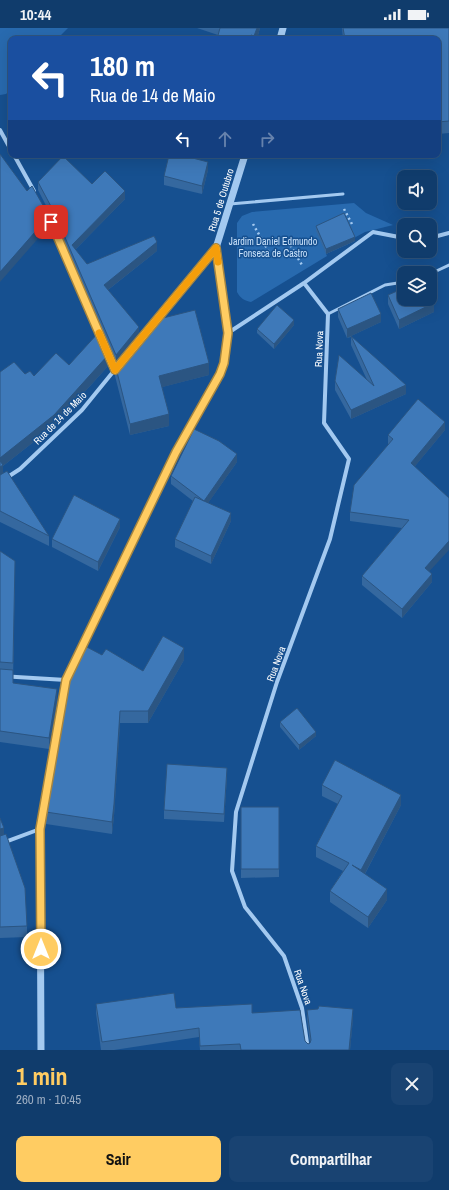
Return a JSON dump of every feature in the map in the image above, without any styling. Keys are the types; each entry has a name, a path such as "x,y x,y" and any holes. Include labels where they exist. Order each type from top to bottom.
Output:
{"street":[{"path":"0,130 8,145"},
{"path":"16,158 36,196"},
{"name":"Rua 5 de Outubro","path":"41,1050 40,829 66,680 176,452 220,374 224,363 228,333 216,248 244,158"},
{"path":"44,209 103,342"},
{"path":"228,333 304,283 373,232 397,237"},
{"path":"437,236 449,233"},
{"path":"151,327 216,248"},
{"path":"304,283 328,314"},
{"name":"Rua Nova","path":"308,1050 302,1008 284,956 245,907 232,870 236,812 277,682 330,539 349,459 324,423 328,314"},
{"path":"106,348 115,370"},
{"name":"Rua de 14 de Maio","path":"0,482 20,469 82,410 120,364"},
{"path":"0,676 66,680"},
{"path":"0,844 40,829"}],"lane":[{"path":"229,204 343,194"},
{"path":"437,271 449,266"},
{"path":"328,314 385,285 397,283"}],"path":[{"path":"253,224 269,252"},
{"path":"288,241 303,267"}],"green space":[{"path":"0,28 68,28 60,36 8,36 8,92 0,95"},
{"name":"Jardim Daniel Edmundo Fonseca de Castro","path":"354,203 366,213 393,225 365,232 354,238 355,241 326,254 327,256 251,302 240,296 237,292 237,223 242,216 252,212"}],"building":[{"path":"220,28 257,28 254,36 218,36"},
{"path":"343,28 449,28 449,121 441,122 441,36 344,36"},
{"path":"0,154 27,191 32,186 49,216 0,272"},
{"path":"61,158 65,158 92,184 105,171 125,191 72,245 87,264 154,236 157,242 104,285 139,327 116,355 54,212 38,182"},
{"path":"168,158 193,158 208,162 202,186 164,176"},
{"path":"344,213 355,237 326,249 316,226"},
{"path":"397,291 397,306 428,306 399,320 388,295"},
{"path":"371,293 381,314 347,329 338,309"},
{"path":"277,305 294,320 274,344 257,329"},
{"path":"195,310 209,363 159,376 169,414 130,424 115,364 151,321"},
{"path":"99,332 109,354 54,415 0,458 0,372 14,362 25,374 30,371 34,376 56,353 69,365"},
{"path":"351,336 406,385 351,410 335,381 339,355 374,386"},
{"path":"418,399 445,422 411,463 449,498 449,541 425,568 432,574 402,609 362,576 409,520 350,512 354,485 393,439 388,435"},
{"path":"194,429 219,441 237,454 204,501 171,476"},
{"path":"7,471 49,536 0,511 0,475"},
{"path":"74,495 120,519 98,562 52,539"},
{"path":"195,497 231,513 211,556 175,539"},
{"path":"0,551 15,561 13,663 0,662"},
{"path":"163,636 184,648 148,711 120,711 112,822 46,812 71,670 83,645 102,655 106,649 143,671"},
{"path":"0,669 13,670 13,683 57,689 49,738 0,731"},
{"path":"297,708 316,732 299,745 280,722"},
{"path":"335,760 401,795 361,870 352,865 387,889 368,917 330,891 349,863 316,846 342,796 322,785"},
{"path":"167,764 227,768 224,814 164,810"},
{"path":"241,807 279,807 279,869 241,869"},
{"path":"0,818 4,828 0,829"},
{"path":"6,834 25,888 27,926 0,927 0,836"},
{"path":"174,993 176,1008 252,1004 252,1013 300,1010 305,1041 308,1044 311,1040 307,1010 318,1009 319,1006 353,1009 349,1050 241,1050 240,1044 200,1046 199,1028 102,1042 96,1004"}],"slow traffic":[{"path":"99,333 115,370 216,248 218,262"}],"route":[{"path":"41,949 40,829 66,680 176,452 220,374 224,363 228,333 216,248 115,370 51,222"}]}
